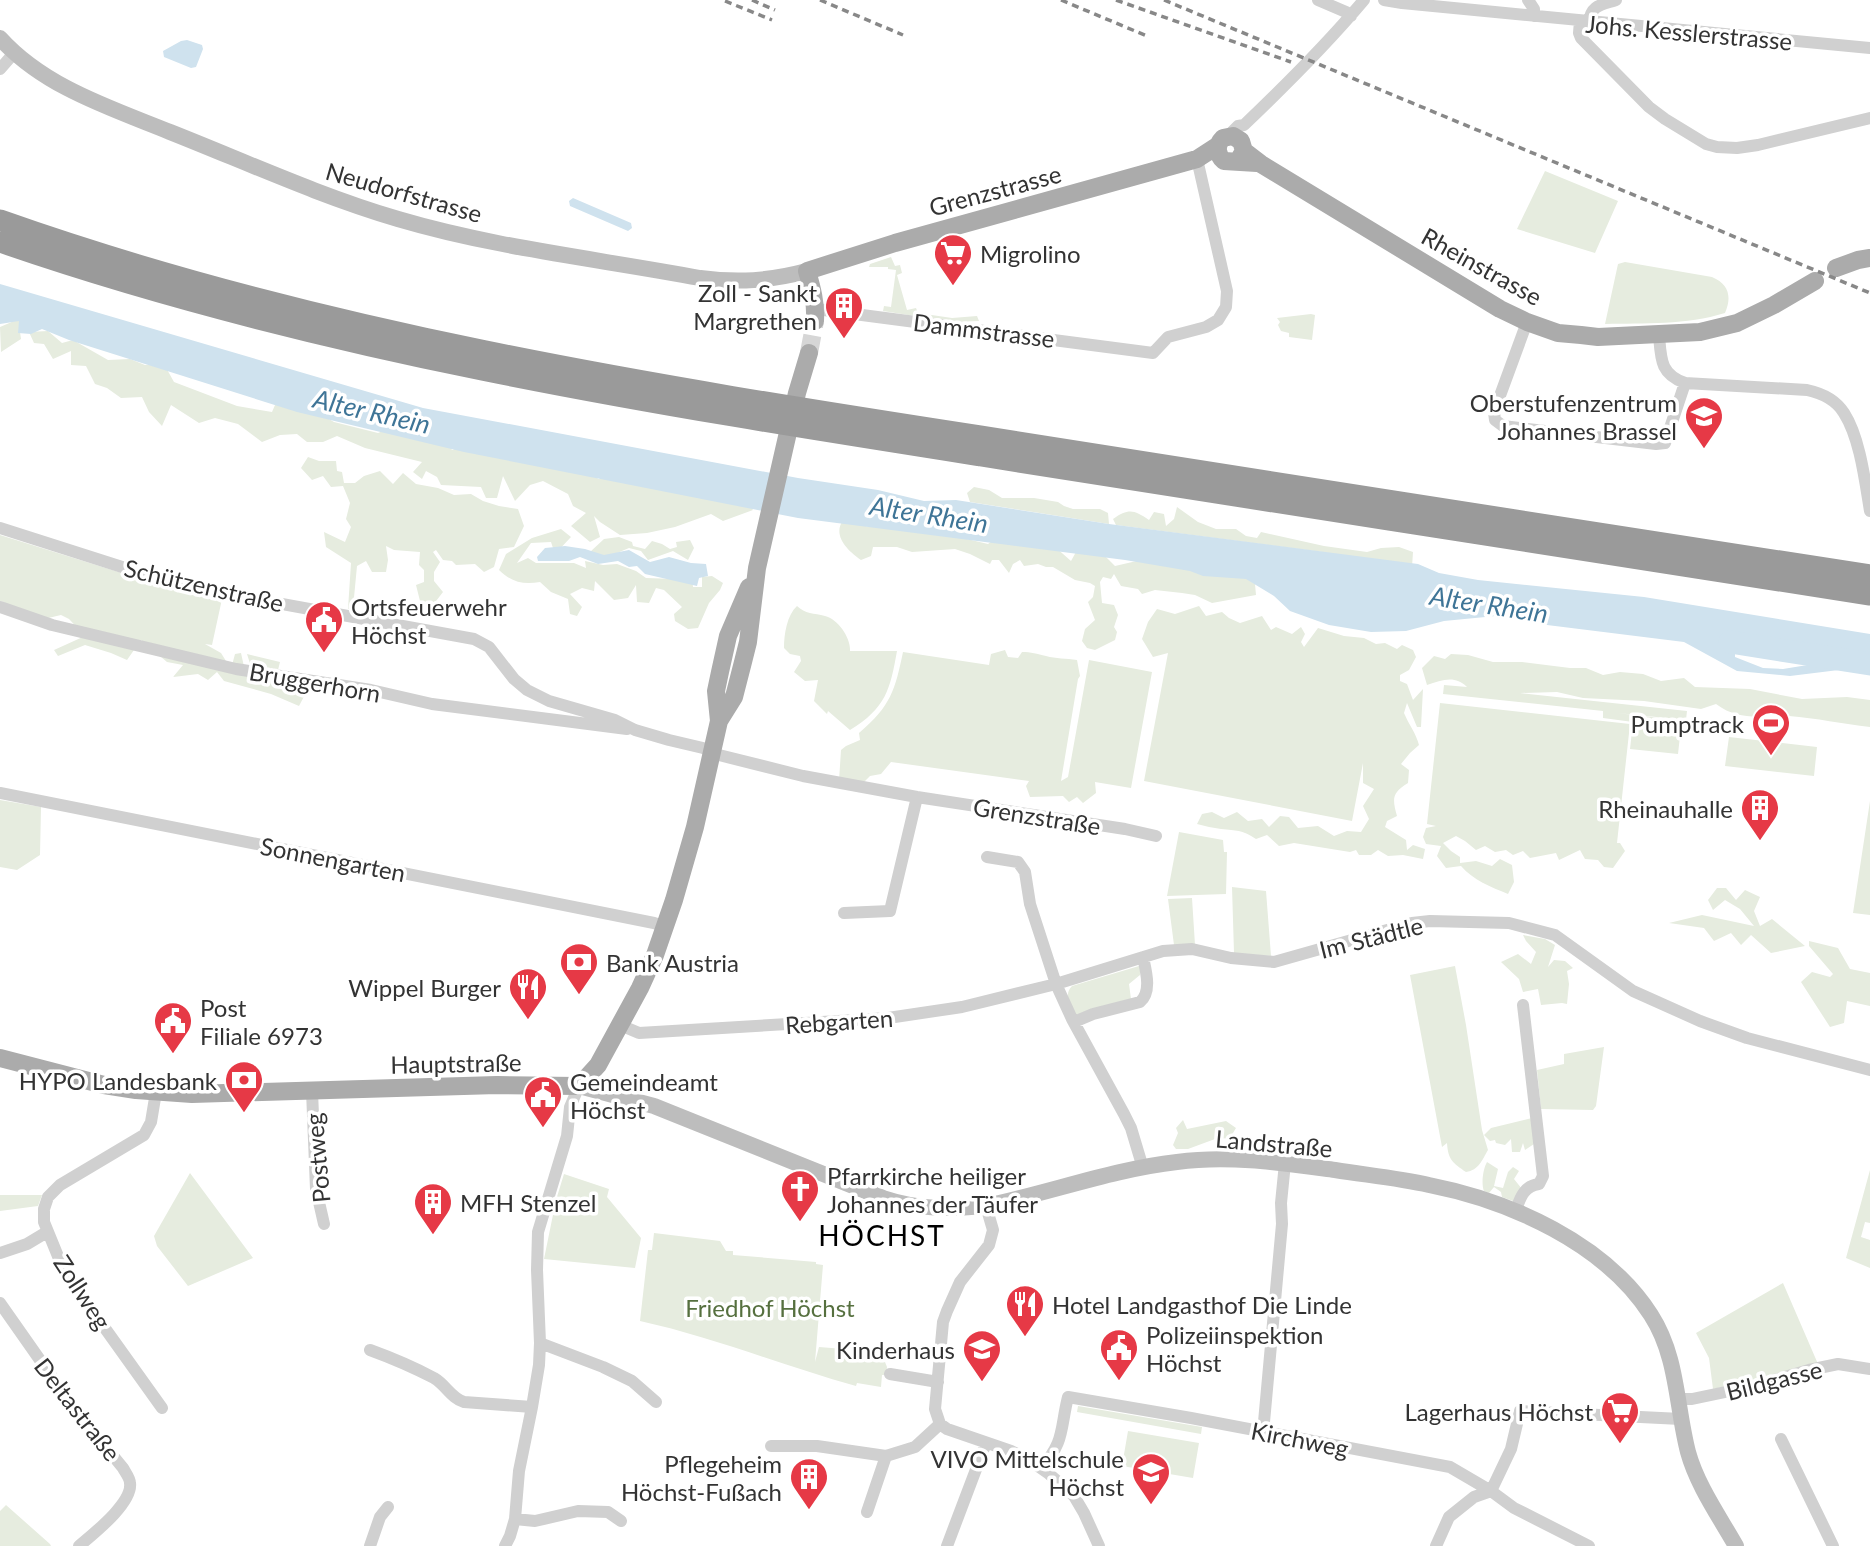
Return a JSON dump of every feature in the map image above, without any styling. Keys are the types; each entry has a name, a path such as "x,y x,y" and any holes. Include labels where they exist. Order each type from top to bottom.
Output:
{"highway":[{"path":"0,220 141,266 279,304 539,362 883,421 1870,575"},
{"path":"0,242 156,292 278,325 400,354 569,388 892,442 1870,595"}],"main road":[{"name":"Neudorfstrasse","path":"0,38 15,53 49,78 89,98 281,177 397,219 523,247 700,278 760,281 807,271"},
{"name":"Grenzstrasse","path":"807,271 895,243 1197,159 1234,146"},
{"name":"Rheinstrasse","path":"1234,146 1477,295 1527,323 1558,332 1590,336 1700,332 1737,323 1760,313 1815,281"},
{"path":"1836,268 1870,258"},
{"path":"807,271 815,315"},
{"path":"579,1086 598,1065 621,1025 666,927 695,827 716,736 716,691 727,636 757,565 797,393 809,353"},
{"name":"Hauptstraße","path":"0,1058 87,1081 156,1092 216,1094 497,1085 579,1086"},
{"name":"Landstraße","path":"579,1086 654,1106 899,1203 928,1208 986,1206 1176,1162 1243,1159 1429,1185 1468,1195 1515,1212 1550,1228 1601,1259 1636,1294 1652,1317 1666,1343 1693,1467 1736,1546"}],"street":[{"path":"1318,0 1351,16"},
{"name":"Grenzstrasse","path":"1234,146 1364,0"},
{"name":"Johs. Kesslerstrasse","path":"1384,0 1584,22 1870,48"},
{"path":"1528,0 1534,9 1534,16"},
{"path":"1616,0 1593,9 1579,33 1581,38 1649,107 1706,144 1725,148 1758,145 1870,118"},
{"path":"0,69 15,53"},
{"name":"Dammstrasse","path":"815,315 1153,353 1168,337 1206,327 1218,320 1226,307 1227,291 1197,159"},
{"path":"1527,323 1494,412 1494,420 1503,426 1665,443 1685,383"},
{"path":"1659,335 1662,365 1671,378 1685,383 1807,390 1830,398 1844,412 1852,431 1870,511"},
{"name":"Schützenstraße","path":"0,528 144,574 205,590 474,639 489,647 527,691 549,701 615,720 635,730 703,748 716,736"},
{"name":"Bruggerhorn","path":"0,607 52,625 236,669 371,690 432,704 635,730"},
{"name":"Grenzstraße","path":"716,736 803,776 1156,835"},
{"name":"Sonnengarten","path":"0,793 578,907 666,927"},
{"path":"844,913 890,911 917,797"},
{"path":"987,857 1018,862 1025,872 1030,904 1056,984 1125,1114 1143,1168"},
{"name":"Im Städtle","path":"1056,984 1163,951 1192,949 1231,958 1274,962 1412,923 1509,923 1555,935 1633,991 1700,1021 1747,1038 1870,1070"},
{"path":"1074,1022 1093,1014 1140,1002 1147,989 1143,957"},
{"name":"Rebgarten","path":"621,1025 639,1033 888,1018 962,1007 1056,984"},
{"path":"1515,1212 1526,1189 1539,1184 1543,1176 1523,1005"},
{"path":"505,1546 515,1519 519,1471 538,1365 538,1231 567,1136 570,1107 579,1086"},
{"name":"Postweg","path":"312,1091 316,1189 324,1224"},
{"name":"Zollweg","path":"156,1092 152,1122 144,1135 60,1185 48,1197 44,1222 64,1271 162,1408"},
{"path":"1263,1433 1285,1164"},
{"path":"986,1206 993,1230 989,1245 960,1282 943,1322 935,1409 940,1424 947,1429 1011,1451 1041,1468 1074,1496 1099,1546"},
{"path":"0,1253 27,1244 47,1232"},
{"name":"Deltastraße","path":"0,1303 56,1384 123,1468 131,1482 128,1494 114,1515 79,1546"},
{"path":"540,1343 632,1381 656,1402"},
{"path":"370,1350 434,1378 444,1385 455,1399 532,1407"},
{"name":"Bildgasse","path":"1679,1399 1692,1399 1754,1386 1838,1364 1870,1369"},
{"path":"890,1374 938,1382"},
{"name":"Kirchweg","path":"1041,1468 1060,1441 1068,1397 1450,1467 1492,1491 1514,1508 1589,1546"},
{"path":"1436,1546 1449,1517 1474,1497 1492,1491 1511,1449 1520,1411 1681,1419"},
{"path":"771,1446 817,1446 886,1456 915,1447 940,1424"},
{"path":"1781,1439 1833,1546"},
{"path":"947,1546 986,1443"},
{"path":"867,1512 886,1456"},
{"path":"370,1546 380,1517 388,1507"},
{"path":"515,1519 535,1521 588,1511 608,1512 621,1521"}],"green space":[{"path":"1545,171 1618,201 1595,253 1517,229"},
{"path":"891,257 895,266 900,265 902,273 897,275 907,310 916,308 918,313 952,318 977,316 979,321 953,322 883,311 884,306 891,307 896,270 869,267 870,264"},
{"path":"1625,262 1718,280 1725,287 1728,296 1725,313 1680,321 1605,324 1618,264"},
{"path":"1315,315 1312,340 1289,337 1289,333 1281,331 1278,325 1280,322 1277,318"},
{"path":"21,318 21,339 1,352 0,327"},
{"path":"48,331 62,343 73,340 108,360 130,359 145,365 164,364 174,382 237,406 272,412 278,398 317,412 334,422 378,433 392,427 443,433 452,450 466,444 589,462 598,479 613,478 740,492 753,510 723,521 711,514 675,527 620,535 594,516 600,537 590,542 571,526 586,513 573,506 568,494 543,481 530,485 515,501 503,476 497,498 486,498 481,487 441,485 437,477 426,471 422,479 413,472 422,462 365,448 337,436 323,442 307,442 297,434 280,435 262,442 238,424 215,418 199,423 171,405 162,426 149,412 142,397 121,398 107,388 95,384 86,366 71,365 71,351 53,359 44,344 34,343 29,332"},
{"path":"308,457 319,461 336,461 337,471 342,472 344,483 355,483 364,476 380,471 393,484 403,473 416,484 438,488 454,495 471,494 483,501 518,509 524,526 514,547 499,549 494,567 484,572 475,564 456,565 452,561 443,560 436,550 433,552 440,562 434,572 434,581 443,592 433,605 421,605 416,585 424,582 424,570 419,565 420,552 394,550 386,546 386,572 372,572 366,561 357,566 353,608 348,609 351,563 326,547 324,532 345,542 351,527 346,519 350,503 343,486 331,487 323,476 312,480 301,468"},
{"path":"974,487 989,490 1002,498 1034,498 1058,502 1073,509 1100,509 1108,513 1109,524 970,502 967,493"},
{"path":"1177,507 1198,522 1216,529 1236,529 1246,536 1257,538 1261,532 1367,552 1399,547 1413,552 1412,567 1322,552 1116,525 1113,519 1131,512 1149,520 1154,512 1164,514 1166,526 1174,519"},
{"path":"844,519 868,527 891,521 988,544 996,538 1054,546 1071,561 1076,552 1104,555 1115,566 1141,560 1245,577 1255,584 1256,595 1212,603 1195,595 1182,593 1155,590 1142,594 1138,589 1121,586 1114,574 1111,579 1103,577 1100,582 1102,603 1114,605 1118,615 1114,627 1117,632 1115,640 1095,650 1087,648 1082,641 1085,629 1095,620 1088,602 1093,597 1095,586 1090,583 1075,580 1053,567 1038,564 1024,566 1020,560 1013,564 1009,573 999,560 992,560 990,564 955,549 912,552 897,547 873,547 871,556 861,560 846,547 840,537 840,525"},
{"path":"561,529 571,537 555,554 551,542 531,543 517,563 528,558 536,563 574,563 586,568 585,561 603,565 617,564 646,578 676,579 692,575 693,587 702,587 702,577 712,576 723,583 709,603 698,628 688,629 675,621 674,614 682,607 664,590 656,588 649,603 637,602 636,585 628,598 614,600 595,581 594,591 582,588 570,594 582,607 577,616 570,614 568,599 551,592 540,582 518,582 499,570 506,554 532,538"},
{"path":"0,535 173,589 222,599 212,645 205,644 221,653 231,669 235,654 241,653 245,671 253,673 247,654 280,662 276,678 310,685 299,706 271,694 224,681 217,672 208,680 198,674 173,677 183,665 167,662 141,640 127,660 85,645 58,656 54,650 85,636 69,619 61,615 44,619 14,614 0,601"},
{"path":"619,537 632,542 633,546 645,549 652,541 670,549 677,547 676,542 690,540 694,548 688,560 673,551 648,560 641,551 629,548 595,558 590,552 604,539"},
{"path":"797,606 806,612 835,621 846,635 850,651 897,651 889,687 879,706 850,730 814,701 818,680 805,681 794,672 801,661 800,656 790,654 784,648 784,643 788,620"},
{"path":"1199,606 1206,616 1222,612 1240,623 1262,616 1271,630 1276,627 1292,634 1301,627 1305,634 1301,642 1304,647 1318,628 1344,636 1364,638 1376,644 1385,643 1397,649 1402,645 1413,650 1416,657 1409,670 1400,675 1400,681 1407,684 1413,700 1423,689 1421,727 1417,727 1407,703 1404,713 1419,745 1401,764 1409,770 1408,783 1396,793 1394,800 1397,816 1387,821 1385,827 1406,840 1407,850 1413,845 1425,849 1423,859 1403,855 1388,856 1378,850 1371,855 1359,855 1356,850 1350,852 1294,843 1279,846 1267,835 1256,839 1239,831 1197,824 1202,814 1212,812 1224,818 1237,812 1248,821 1262,819 1269,827 1280,816 1289,817 1298,828 1318,826 1334,836 1347,831 1361,832 1369,819 1363,806 1374,789 1363,783 1363,763 1352,821 1144,781 1168,653 1153,657 1142,639 1148,622 1157,609 1175,614"},
{"path":"1005,650 1008,657 1018,658 1025,652 1077,660 1080,676 1061,781 1068,777 1089,660 1152,672 1131,788 1095,782 1096,793 1083,803 1077,797 1069,802 1063,796 1030,797 1026,786 1029,781 891,762 881,774 870,776 863,783 839,781 841,750 860,740 859,733 885,706 894,687 903,652 989,665 991,654"},
{"path":"1451,654 1468,655 1493,662 1586,668 1603,675 1620,672 1643,674 1661,681 1684,678 1695,687 1750,689 1802,699 1847,697 1870,700 1870,727 1789,716 1742,715 1716,704 1701,709 1644,701 1583,698 1557,692 1520,693 1687,711 1686,720 1617,713 1686,721 1685,727 1681,727 1678,754 1630,749 1633,722 1603,718 1603,711 1443,694 1444,685 1467,687 1453,680 1427,685 1422,668 1434,656 1445,659"},
{"path":"1440,703 1630,724 1617,843 1620,843 1625,851 1613,868 1604,867 1598,860 1585,859 1580,850 1559,860 1556,853 1530,858 1523,851 1513,855 1506,850 1495,852 1485,846 1476,850 1456,836 1443,843 1460,857 1460,863 1476,861 1492,866 1500,859 1512,865 1514,882 1508,894 1477,879 1461,866 1446,868 1437,856 1441,846 1426,844 1423,837 1426,828 1436,826 1427,824"},
{"name":"Pumptrack","path":"1729,737 1817,747 1814,776 1725,766"},
{"path":"0,800 41,807 40,855 17,870 0,867"},
{"path":"1870,801 1870,915 1853,913"},
{"path":"1179,832 1223,840 1224,852 1227,852 1226,894 1167,896"},
{"path":"1232,887 1266,891 1271,956 1234,953"},
{"path":"1717,888 1726,888 1736,900 1745,890 1760,897 1754,911 1760,926 1772,919 1805,946 1771,953 1751,935 1741,945 1731,933 1714,941 1704,928 1669,923 1702,915 1754,926 1740,909 1725,900 1713,910 1708,900"},
{"path":"1192,898 1195,945 1174,945 1168,899"},
{"path":"1523,935 1545,939 1555,945 1548,967 1554,960 1565,961 1573,968 1567,971 1567,1004 1541,1005 1538,989 1523,992 1519,979 1501,962 1518,954 1531,964 1536,952"},
{"path":"1809,941 1838,948 1850,969 1870,973 1870,1006 1847,1001 1844,1023 1830,1027 1801,982 1812,972 1830,977 1833,974 1809,946"},
{"path":"1139,966 1140,975 1129,984 1131,999 1076,1015 1068,996 1072,986"},
{"path":"1455,966 1482,1130 1488,1150 1477,1167 1466,1172 1452,1160 1447,1143 1442,1147 1410,975"},
{"path":"1604,1047 1596,1106 1593,1110 1541,1109 1537,1070 1564,1064 1564,1054"},
{"path":"1532,1118 1537,1142 1525,1150 1523,1143 1520,1152 1512,1152 1511,1139 1505,1145 1496,1143 1495,1140 1490,1141 1484,1135 1491,1128"},
{"path":"1183,1120 1187,1129 1226,1121 1236,1128 1230,1138 1215,1139 1188,1149 1176,1149 1173,1145 1178,1133 1176,1128"},
{"path":"1487,1162 1498,1169 1494,1186 1503,1188 1508,1172 1513,1167 1519,1171 1514,1179 1522,1189 1513,1201 1502,1197 1501,1192 1494,1187 1489,1193 1484,1191 1483,1176"},
{"path":"1870,1170 1870,1223 1865,1222 1861,1237 1870,1240 1870,1268 1846,1258"},
{"path":"190,1173 253,1258 188,1286 157,1246 154,1236"},
{"path":"564,1174 609,1189 607,1197 641,1238 635,1268 544,1259"},
{"path":"0,1195 42,1195 38,1206 0,1211"},
{"name":"Friedhof Höchst","path":"654,1233 720,1241 726,1251 733,1251 733,1255 816,1262 823,1265 815,1362 819,1347 844,1349 851,1355 880,1359 887,1367 886,1375 882,1375 881,1387 857,1383 856,1386 694,1335 640,1321 648,1250 652,1250"},
{"path":"1783,1283 1818,1364 1713,1389 1709,1358 1696,1333"},
{"path":"1078,1406 1202,1427 1201,1434 1077,1412"},
{"path":"1128,1431 1199,1443 1193,1478 1122,1466"},
{"path":"6,1505 51,1546 0,1546 0,1511"}],"water":[{"path":"187,40 202,45 196,67 191,68 164,57 163,51"},
{"path":"573,198 631,223 632,228 628,231 570,206 569,201"},
{"path":"0,284 423,408 798,478 878,490 924,501 956,500 1109,524 1418,564 1439,573 1478,580 1644,597 1870,634 1870,669 1855,668 1790,676 1737,671 1684,642 1539,624 1506,615 1444,621 1406,631 1371,632 1329,625 1290,611 1274,596 1246,579 1203,576 1190,571 1125,560 798,518 464,452 297,412 69,340 42,329 31,334 18,333 19,321 0,324","holes":["1781,647 1788,653 1827,657 1826,662 1783,669 1763,668 1735,657 1735,650"]},
{"path":"565,546 604,555 629,550 650,562 669,557 706,564 708,576 699,578 697,586 645,574 637,566 629,567 618,561 598,564 580,557 569,561 538,561 537,557 545,548"}],"waterway":[{"name":"Alter Rhein","path":"1730,642 1870,664"}],"tunnel":[{"path":"809,353 815,321"}],"railway":[{"path":"752,0 775,10"},
{"path":"820,0 903,35"},
{"path":"1061,0 1147,36"},
{"path":"1116,0 1291,62"},
{"path":"1164,0 1870,293"},
{"path":"725,1 772,20"}],"place":[{"name":"Migrolino","path":"953,287"},
{"name":"Zoll - Sankt Margrethen","path":"844,340"},
{"name":"Oberstufenzentrum Johannes Brassel","path":"1704,450"},
{"name":"Ortsfeuerwehr Höchst","path":"324,654"},
{"name":"Pumptrack","path":"1771,757"},
{"name":"Rheinauhalle","path":"1760,842"},
{"name":"Bank Austria","path":"579,996"},
{"name":"Wippel Burger","path":"528,1021"},
{"name":"Post Filiale 6973","path":"173,1055"},
{"name":"HYPO Landesbank","path":"244,1114"},
{"name":"Gemeindeamt Höchst","path":"543,1129"},
{"name":"Pfarrkirche heiliger Johannes der Täufer","path":"800,1223"},
{"name":"MFH Stenzel","path":"433,1236"},
{"name":"Hotel Landgasthof Die Linde","path":"1025,1338"},
{"name":"Polizeiinspektion Höchst","path":"1119,1382"},
{"name":"Kinderhaus","path":"982,1383"},
{"name":"Lagerhaus Höchst","path":"1620,1445"},
{"name":"VIVO Mittelschule Höchst","path":"1151,1506"},
{"name":"Pflegeheim Höchst-Fußach","path":"809,1511"}],"district":[{"name":"HÖCHST","path":"882,1235"}]}
